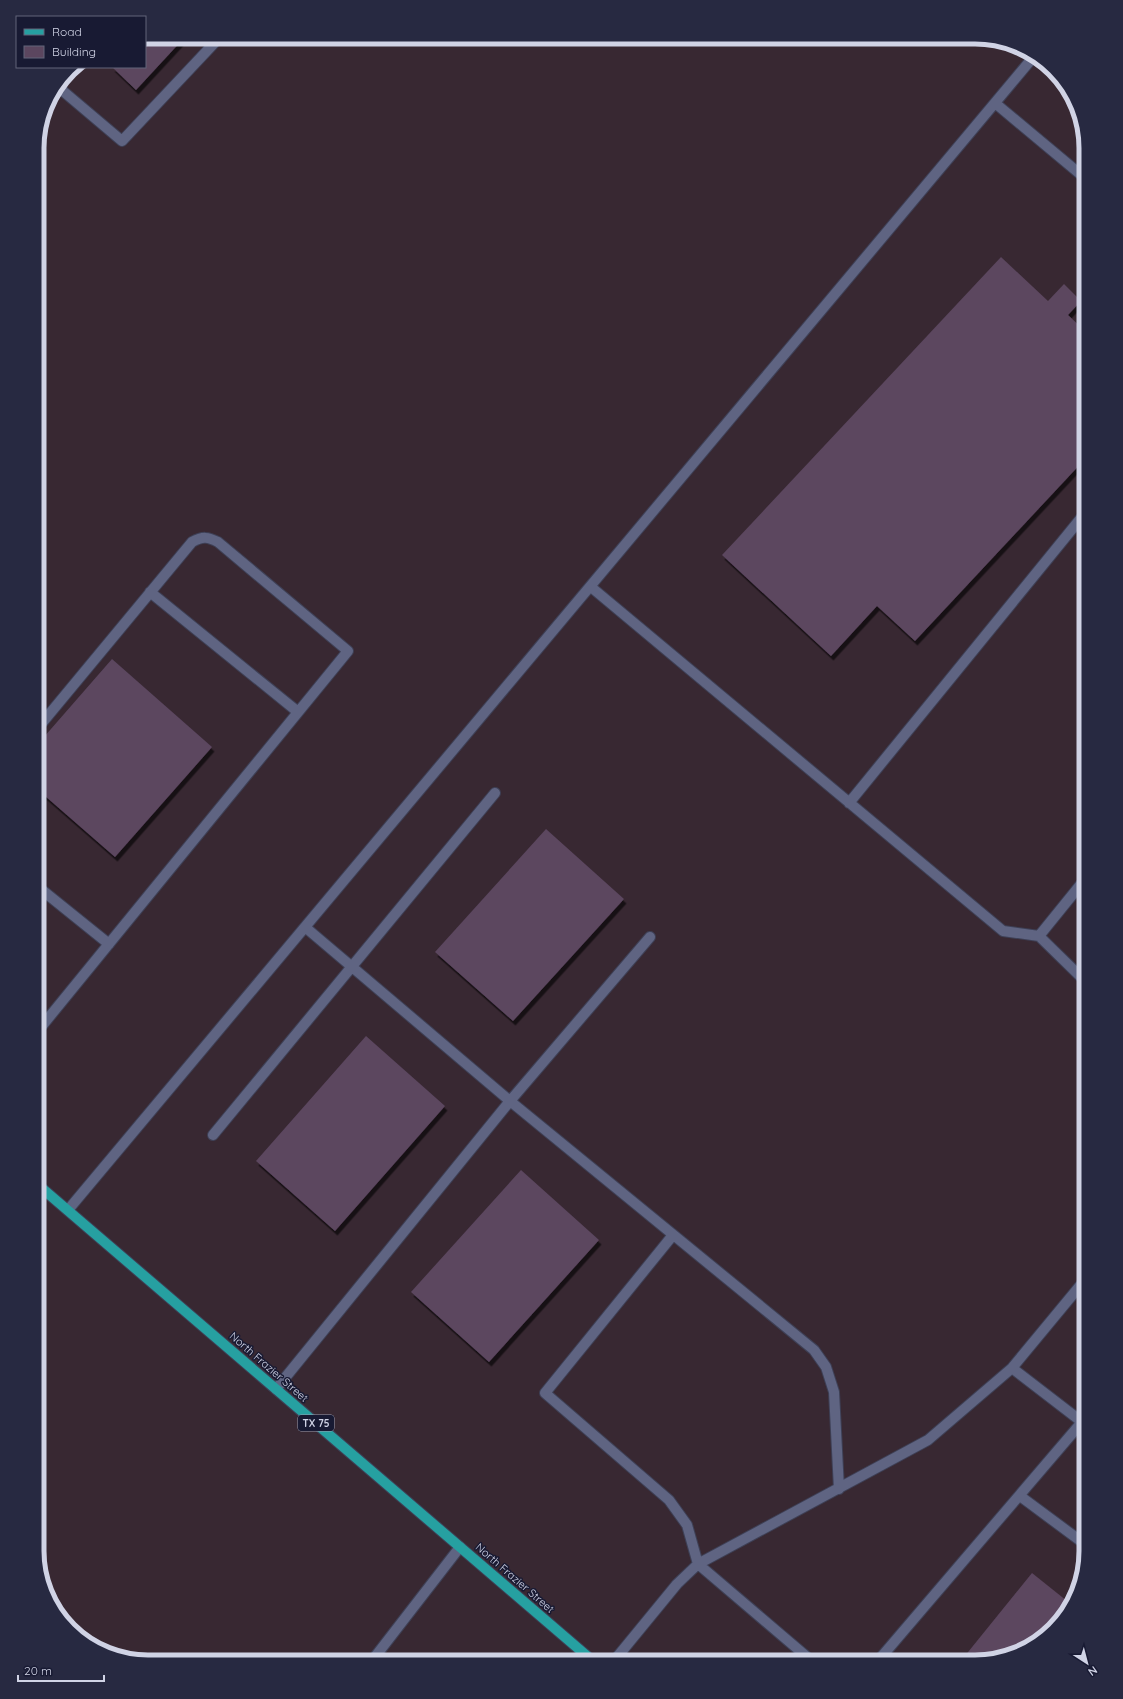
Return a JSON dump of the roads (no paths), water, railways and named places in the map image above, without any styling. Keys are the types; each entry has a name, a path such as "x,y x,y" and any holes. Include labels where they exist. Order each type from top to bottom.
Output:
{"main road":[{"name":"North Frazier Street","path":"44,1190 586,1655"}],"lane":[{"path":"61,90 122,141 213,44"},
{"path":"68,1210 1031,60"},
{"path":"996,103 1079,174"},
{"path":"849,803 1079,521"},
{"path":"44,721 192,542 201,537 208,537 218,542 348,651 44,1023"},
{"path":"591,587 1003,931 1039,936 1079,975"},
{"path":"150,592 298,712"},
{"path":"213,1134 495,793"},
{"path":"1039,936 1079,887"},
{"path":"44,892 109,944"},
{"path":"305,927 510,1101 814,1350 826,1367 834,1392 839,1489"},
{"path":"276,1390 510,1101 650,937"},
{"path":"673,1234 545,1393 669,1500 687,1525 698,1564 806,1655"},
{"path":"619,1655 677,1584 698,1564 928,1440 1012,1368 1079,1287"},
{"path":"1012,1368 1079,1419"},
{"path":"883,1655 1079,1429"},
{"path":"1020,1496 1079,1541"},
{"path":"376,1655 460,1547"}]}
